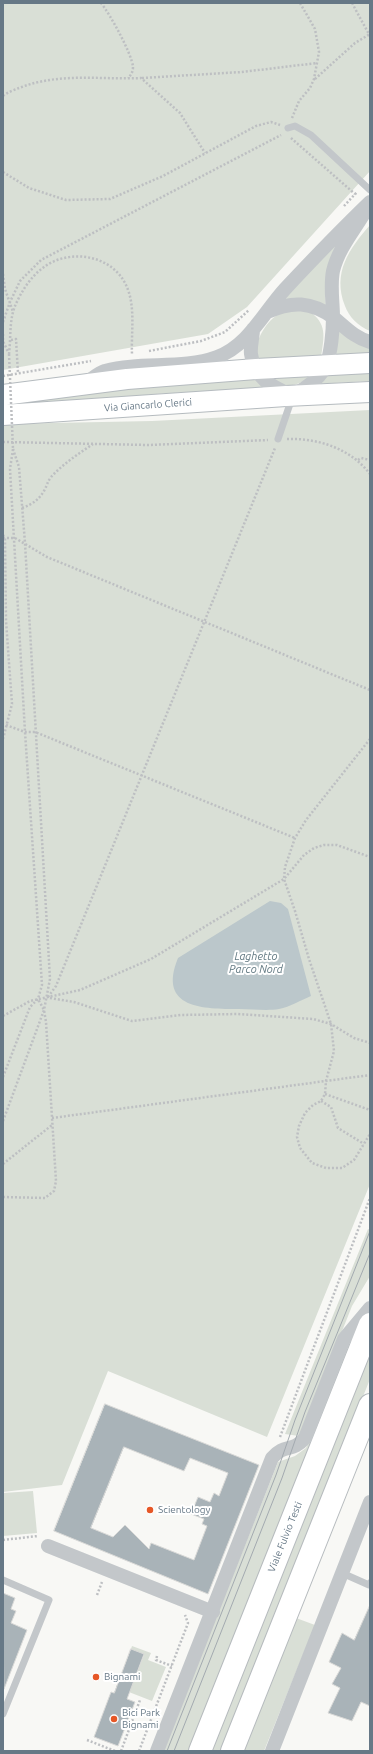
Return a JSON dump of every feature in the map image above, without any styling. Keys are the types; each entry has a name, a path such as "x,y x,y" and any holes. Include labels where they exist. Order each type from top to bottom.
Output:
{"main road":[{"name":"Viale Fulvio Testi","path":"200,1751 370,1324"},
{"path":"232,1751 370,1404"}],"street":[{"path":"80,385 104,372 118,369 202,361 218,357 235,347 253,329 284,291 370,202"},
{"path":"293,396 313,381 326,366 331,344 333,318 333,272 339,252 370,205"},
{"path":"267,312 283,305 300,303 318,309 333,318 348,331 363,340 370,342"},
{"name":"Via Giancarlo Clerici","path":"253,329 251,354 256,369 267,383 293,396"},
{"path":"3,395 127,379 256,369 370,363"},
{"name":"Via Giancarlo Clerici","path":"3,415 370,392"},
{"path":"157,1751 213,1612 272,1458 281,1450 296,1447 305,1438 344,1340 370,1308"},
{"path":"272,1751 370,1502"},
{"path":"48,1546 213,1612"}],"lane":[{"path":"288,128 295,126 310,135 370,190"},
{"path":"278,439 293,396"},
{"path":"342,1573 369,1585 370,1583"},
{"path":"3,1580 50,1600 3,1714"}],"path":[{"path":"101,3 116,25 130,58 133,68 131,75 127,79"},
{"path":"3,322 20,281 40,260 279,137 288,128 299,101 310,88 314,79 319,52 315,29 300,3"},
{"path":"314,79 355,44 370,35 352,3"},
{"path":"3,96 28,84 45,79 97,77 127,79 242,72 317,63"},
{"path":"142,78 180,113 205,153"},
{"path":"3,172 29,188 66,200 110,199 163,176 261,125 271,122 288,128"},
{"path":"288,128 290,137 355,194"},
{"path":"339,212 364,183"},
{"path":"51,255 55,260"},
{"path":"3,1078 30,1007 38,999 42,985 25,732 10,469 13,449 9,354 11,320 26,286 43,267 55,260 73,256 88,257 102,261 116,271 126,284 131,300 132,354"},
{"path":"3,274 13,313"},
{"path":"147,351 201,341 225,332 253,306"},
{"path":"3,334 3,341 9,354"},
{"path":"11,340 16,339 18,373"},
{"path":"125,355 139,353"},
{"path":"3,376 96,361"},
{"path":"48,998 56,986 278,439"},
{"path":"3,442 148,445 278,439 307,441 329,445 349,453 358,460 370,474"},
{"path":"22,508 31,505 38,499 43,493 50,478 72,459 93,444"},
{"path":"3,1121 48,998 50,979 25,543 19,467 13,449"},
{"path":"358,460 361,458 370,460"},
{"path":"3,739 12,704 6,621 4,537 15,538 47,557 204,623 370,690"},
{"path":"6,725 25,732 35,732 295,838"},
{"path":"370,739 306,820 295,838 285,866 284,879 332,1024 334,1051 326,1081 326,1094 321,1101 313,1105 304,1113 298,1131 300,1148 312,1164 326,1168 342,1168 354,1160 370,1136"},
{"path":"3,1016 30,1001 80,990 151,959 284,879 304,854 314,848 324,845 337,846 370,857"},
{"path":"48,998 74,1002 132,1021 181,1015 238,1014 313,1019 332,1024 354,1038 370,1043"},
{"path":"3,1197 45,1198 54,1191 56,1181 47,1035 44,1010 38,999"},
{"path":"52,1118 370,1075"},
{"path":"326,1094 370,1110"},
{"path":"321,1101 330,1107 338,1128 364,1144"},
{"path":"3,1164 52,1125"},
{"path":"272,1458 370,1198"},
{"path":"3,1540 42,1536 48,1546"},
{"path":"140,1751 188,1623 177,1598"},
{"path":"157,1656 156,1660 177,1668"},
{"path":"121,1751 140,1700"},
{"path":"87,1740 115,1751"}],"shaded area":[{"path":"3,3 370,3 370,171 247,307 208,334 3,370"},
{"path":"370,225 370,331 358,324 349,314 341,294 340,283 349,252"},
{"path":"345,230 332,259 327,276 325,296 326,308 284,299"},
{"path":"308,310 319,320 322,326 323,343 321,358 257,361 258,340 263,330 271,320 285,312"},
{"path":"337,329 370,348 370,354 334,356"},
{"path":"370,371 370,381 316,384 325,373"},
{"path":"315,373 304,381 287,386 266,376"},
{"path":"257,377 267,388 156,394 3,410 3,403 119,389"},
{"path":"370,410 370,1184 267,1437 108,1371 62,1485 3,1492 3,424 152,421"},
{"path":"368,1229 370,1230 370,1276 352,1306 302,1432 299,1436 285,1434"},
{"path":"345,1349 349,1350 189,1751 163,1751 278,1462 295,1456 306,1448"},
{"path":"370,1354 370,1379 222,1751 212,1751"},
{"path":"33,1491 37,1533 3,1536 3,1493"},
{"path":"296,1618 315,1625 264,1751 244,1751"},
{"path":"132,1646 151,1653 148,1660 166,1667 152,1701 116,1687 119,1680 132,1685 144,1655 131,1649"}],"water":[{"name":"Laghetto Parco Nord","path":"270,901 281,903 288,909 311,996 291,1005 274,1010 212,1008 188,1003 179,997 174,987 173,975 178,958"}],"building":[{"path":"105,1404 259,1465 208,1594 54,1531","holes":["124,1447 184,1471 190,1458 228,1473 219,1496 214,1493 210,1502 198,1497 191,1514 204,1519 202,1524 207,1526 194,1560 151,1543 149,1549 125,1525 113,1537 91,1528"]},
{"path":"3,1593 15,1598 11,1609 16,1611 11,1623 27,1630 4,1689"},
{"path":"370,1605 370,1706 361,1702 352,1721 328,1713 340,1688 332,1684 341,1668 329,1662 342,1633 354,1640"},
{"name":"Bici Park Bignami","path":"131,1649 144,1654 127,1699 135,1702 118,1746 94,1737 111,1692 114,1693"}],"tram line":[{"path":"167,1751 370,1231"},
{"path":"174,1751 282,1478 305,1412 370,1253"}],"place":[{"name":"Scientology","path":"150,1510"},
{"name":"Bignami","path":"96,1677"},
{"name":"Bici Park Bignami","path":"114,1719"}]}
